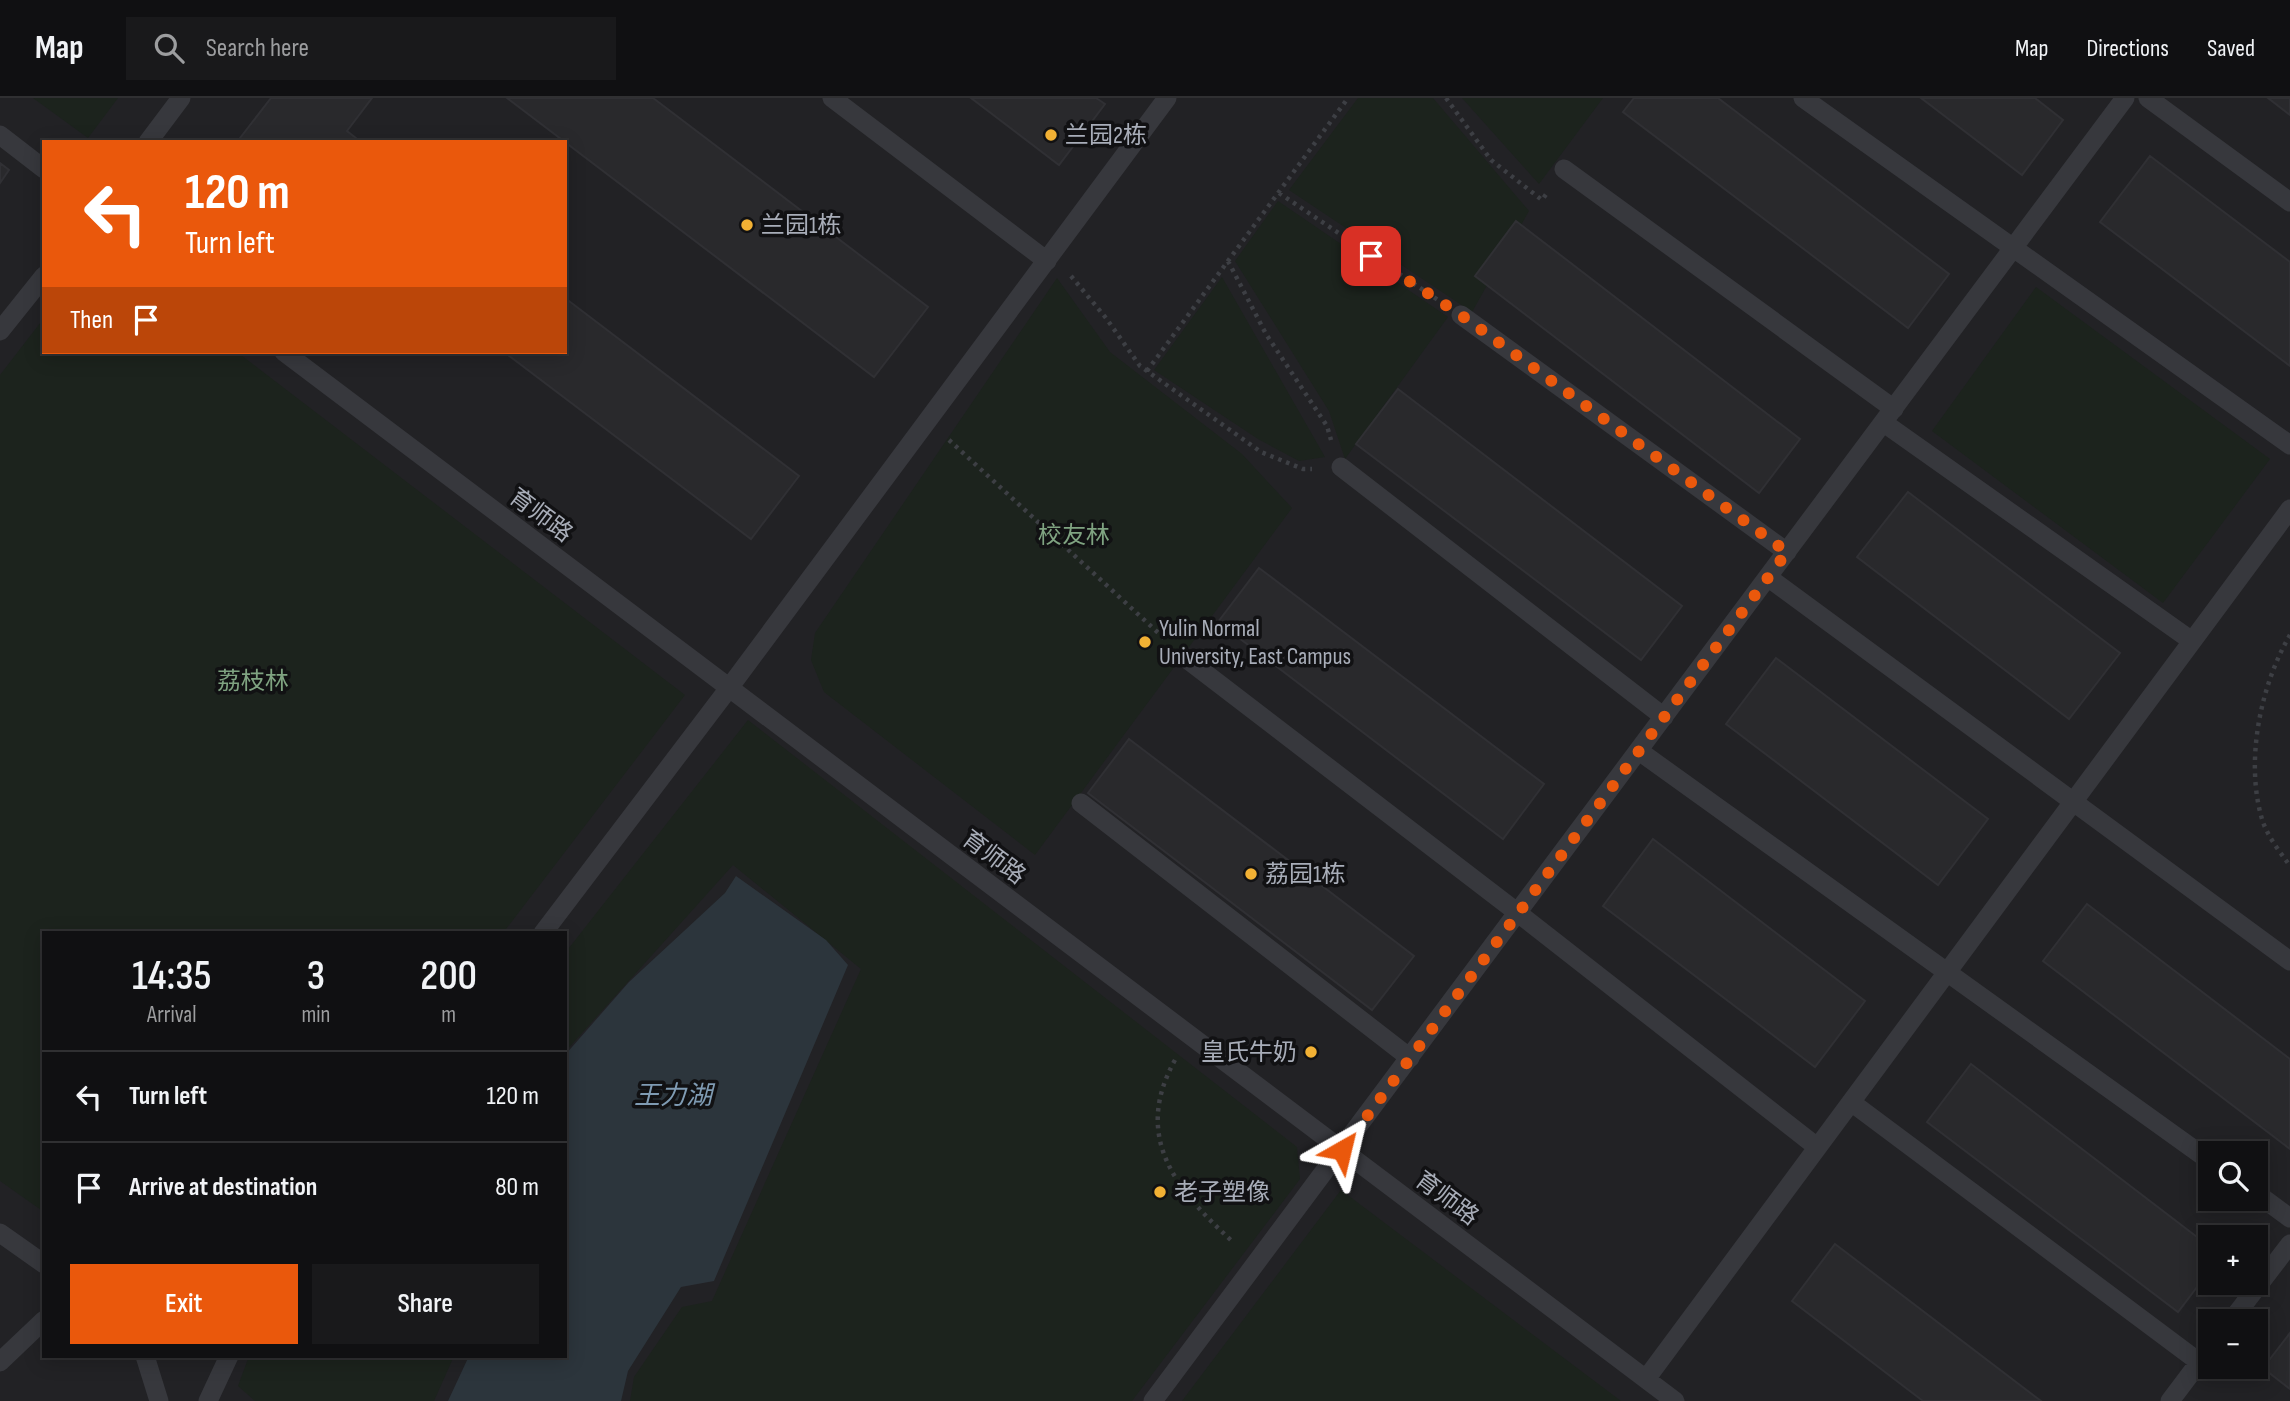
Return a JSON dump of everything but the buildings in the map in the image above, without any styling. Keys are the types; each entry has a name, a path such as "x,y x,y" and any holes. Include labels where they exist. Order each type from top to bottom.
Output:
{"lane":[{"path":"149,140 180,98"},
{"path":"832,98 1049,257"},
{"path":"545,931 729,688 1167,98"},
{"path":"1803,98 2290,445"},
{"path":"1153,1401 2125,98"},
{"path":"2148,98 2290,202"},
{"path":"0,135 42,167"},
{"path":"1564,169 1889,416 2192,641"},
{"path":"0,331 42,278"},
{"path":"1461,315 1787,552"},
{"name":"育师路","path":"287,354 1675,1401"},
{"path":"1341,467 1664,717"},
{"path":"1646,1379 2290,509"},
{"path":"1769,578 2290,961"},
{"path":"1188,660 1817,1147"},
{"path":"1639,751 2198,1152"},
{"path":"1082,803 1410,1058"},
{"path":"1852,1102 2198,1350"},
{"path":"2268,1202 2290,1218"},
{"path":"0,1233 42,1263"},
{"path":"2240,1309 2290,1244"},
{"path":"0,1362 42,1322"},
{"path":"146,1358 159,1401"},
{"path":"208,1401 228,1358"},
{"path":"2178,1398 2198,1366"}],"path":[{"path":"1147,371 1348,98"},
{"path":"1446,98 1490,160 1542,200 1564,169"},
{"path":"1279,192 1461,315"},
{"path":"1049,257 1147,371 1261,452 1303,469 1341,467 1327,426 1266,334 1228,261"},
{"path":"928,421 1188,660"},
{"path":"2290,635 2261,711 2256,774 2263,821 2290,866"},
{"path":"1189,1035 1164,1081 1157,1105 1161,1151 1200,1210 1256,1263"}],"shaded area":[{"name":"Yulin Normal University, East Campus","path":"0,98 2290,98 2290,1401 0,1401"}],"green space":[{"path":"33,98 118,98 88,138"},
{"path":"1358,98 1433,98 1529,211 1472,312 1289,190"},
{"path":"1462,98 1603,98 1539,184"},
{"path":"1278,201 1448,317 1345,459 1329,411 1235,261"},
{"path":"1222,277 1325,457 1299,461 1258,439 1154,370"},
{"name":"校友林","path":"1057,278 1110,352 1242,454 1292,508 1035,855 824,692 811,660 815,633"},
{"path":"2036,287 2270,459 2163,603 1932,431"},
{"name":"荔枝林","path":"42,321 42,354 240,354 685,695 505,931 42,931 42,1211 0,1181 0,375"},
{"path":"748,720 1297,1147 1300,1179 1132,1401 630,1401 634,1377 682,1307 712,1301 861,969 733,865 567,1050 567,950"},
{"path":"1341,1190 1621,1401 1182,1401"},
{"path":"248,1358 453,1358 434,1401 255,1401 238,1386"}],"water":[{"name":"王力湖","path":"736,876 826,940 848,965 714,1281 681,1287 628,1371 621,1401 448,1401 468,1358 567,1358 567,1053 629,982 725,893"}],"place":[{"name":"兰园2栋","path":"1051,135"},
{"name":"兰园1栋","path":"747,225"},
{"name":"Yulin Normal University, East Campus","path":"1145,642"},
{"name":"荔园1栋","path":"1251,874"},
{"name":"皇氏牛奶","path":"1311,1052"},
{"name":"老子塑像","path":"1160,1192"}],"route":[{"path":"1342,1150 1787,552 1461,315 1371,256"}]}
